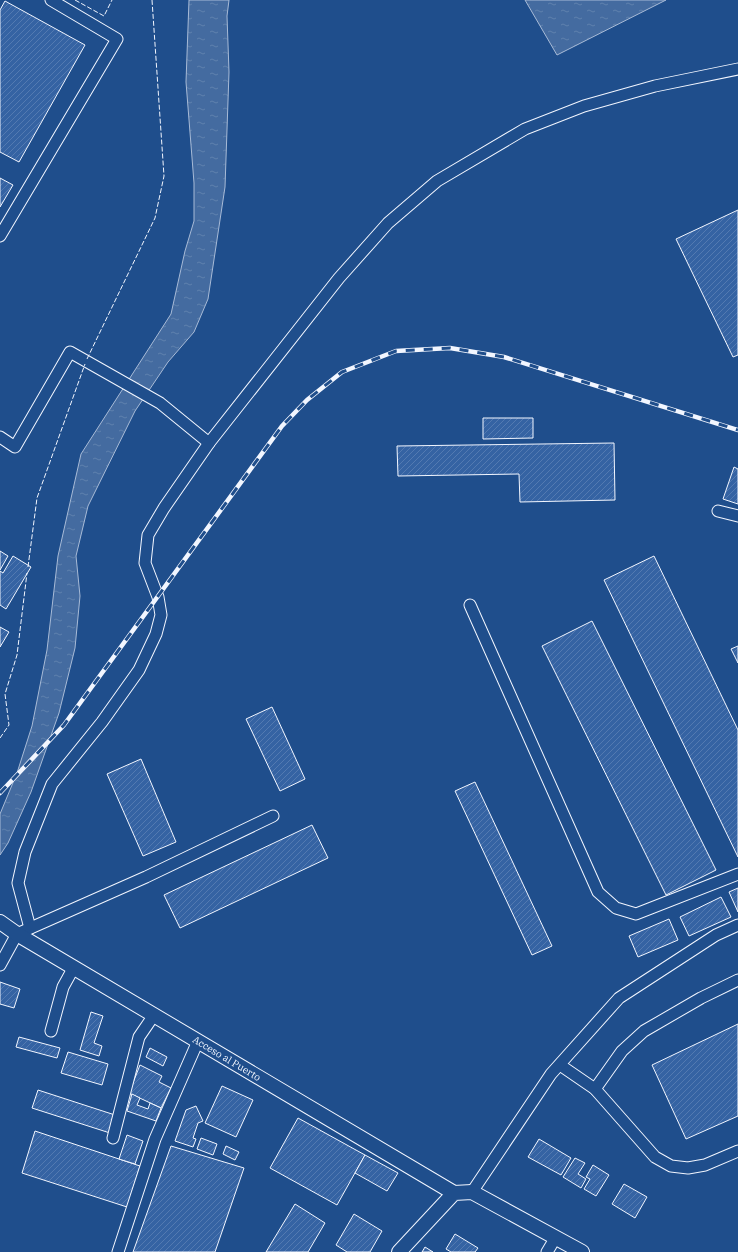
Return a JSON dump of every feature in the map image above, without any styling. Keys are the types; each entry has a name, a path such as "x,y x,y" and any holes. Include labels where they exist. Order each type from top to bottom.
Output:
{"main road":[{"name":"Acceso al Puerto","path":"0,922 24,931 74,967 454,1193"},
{"path":"399,1252 454,1193 472,1192 582,1252"}],"street":[{"path":"0,236 117,39 51,0"},
{"path":"24,931 18,884 25,852 52,784 102,722 139,670 156,634 161,615 158,597 145,563 148,535 164,508 209,443 339,278 388,223 438,181 525,129 584,106 655,86 738,69"},
{"path":"0,437 15,446 70,352 160,403 209,443"},
{"path":"718,512 738,516"},
{"path":"470,605 598,892 616,908 636,914 738,874"},
{"path":"0,965 24,931 146,877 273,816"},
{"path":"472,1192 551,1074 619,998 716,935 738,925"},
{"path":"51,1031 63,987 74,967"},
{"path":"595,1089 622,1051 644,1031 701,998 738,980"},
{"path":"112,1138 139,1037 154,1015"},
{"path":"118,1252 155,1139 198,1040"},
{"path":"560,1065 595,1089 655,1157 671,1166 688,1168 706,1165 738,1151"},
{"path":"547,1252 556,1237"}],"water":[{"path":"189,0 229,0 227,16 229,72 225,187 208,299 194,332 168,362 135,411 88,506 76,556 80,596 75,648 59,713 31,792 8,843 0,855 0,814 17,773 32,726 47,650 58,556 81,454 171,314 185,251 194,221 194,183 186,82"},
{"path":"525,0 666,0 557,55"}],"building":[{"path":"5,1 85,45 19,162 0,152 0,10"},
{"path":"0,178 13,185 0,207"},
{"path":"738,210 738,355 733,357 676,239"},
{"path":"483,418 533,418 533,438 483,439"},
{"path":"614,443 615,500 520,502 519,474 398,476 397,446"},
{"path":"734,467 738,469 738,504 723,499"},
{"path":"0,551 8,556 0,570"},
{"path":"13,556 31,567 6,609 0,605 0,571 3,573"},
{"path":"654,556 738,730 738,857 604,580"},
{"path":"592,621 716,870 666,895 542,646"},
{"path":"0,627 9,632 0,647"},
{"path":"738,646 738,663 731,649"},
{"path":"272,707 305,779 280,791 246,719"},
{"path":"141,759 176,842 143,856 107,774"},
{"path":"475,782 552,946 532,955 455,791"},
{"path":"312,825 328,858 180,928 164,895"},
{"path":"738,888 738,912 729,892"},
{"path":"721,897 731,917 689,936 680,917"},
{"path":"669,919 678,940 638,957 629,936"},
{"path":"0,982 20,989 14,1008 0,1004"},
{"path":"91,1012 103,1016 94,1043 102,1046 99,1056 80,1050"},
{"path":"738,1024 738,1116 686,1139 652,1065"},
{"path":"19,1037 60,1048 57,1058 16,1047"},
{"path":"150,1048 167,1057 163,1066 146,1057"},
{"path":"68,1052 108,1064 102,1085 61,1073"},
{"path":"140,1065 162,1076 159,1082 171,1088 161,1108 129,1093"},
{"path":"222,1086 253,1100 236,1137 205,1123"},
{"path":"38,1090 115,1115 110,1133 32,1108"},
{"path":"132,1094 140,1098 137,1105 148,1109 150,1103 161,1108 156,1121 127,1111"},
{"path":"196,1106 203,1121 198,1123 193,1138 196,1139 193,1147 175,1141 186,1110"},
{"path":"298,1118 365,1155 337,1205 270,1168"},
{"path":"35,1131 140,1166 127,1207 22,1173"},
{"path":"127,1135 143,1141 135,1164 119,1159"},
{"path":"201,1138 217,1144 213,1155 197,1149"},
{"path":"539,1139 571,1158 561,1175 528,1157"},
{"path":"171,1146 244,1168 215,1252 133,1252"},
{"path":"226,1146 239,1152 235,1160 223,1154"},
{"path":"365,1155 398,1173 387,1191 355,1173"},
{"path":"575,1158 585,1163 578,1174 586,1179 581,1188 563,1177"},
{"path":"593,1165 609,1175 596,1196 584,1189 590,1179 586,1177"},
{"path":"624,1184 647,1197 635,1218 612,1204"},
{"path":"295,1204 325,1223 308,1252 266,1252"},
{"path":"354,1214 382,1231 370,1252 347,1252 336,1245"},
{"path":"455,1234 478,1248 475,1252 451,1252 446,1249"},
{"path":"425,1247 433,1252 422,1252"}],"railway":[{"path":"0,793 64,725 282,426 307,400 342,372 396,351 450,348 504,357 738,430"}],"fence":[{"path":"75,0 104,16 112,0"},
{"path":"87,359 155,218 164,176 152,0"},
{"path":"28,567 37,498 85,364"},
{"path":"0,738 9,725 5,694 17,655 27,573"}]}
